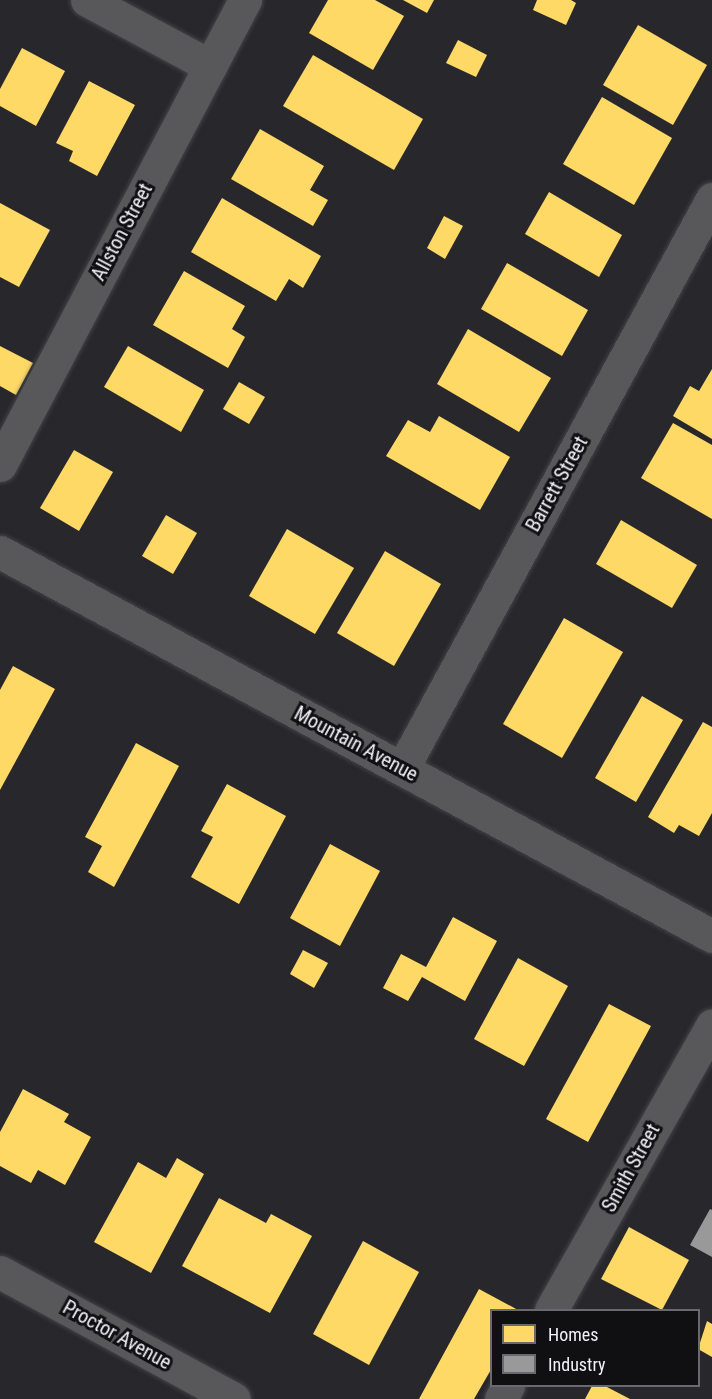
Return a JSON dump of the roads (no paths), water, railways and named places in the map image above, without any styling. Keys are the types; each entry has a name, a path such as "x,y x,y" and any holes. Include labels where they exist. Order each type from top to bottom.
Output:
{"street":[{"path":"87,0 210,66"},
{"name":"Allston Street","path":"0,465 245,0"},
{"name":"Barrett Street","path":"402,770 712,199"},
{"name":"Mountain Avenue","path":"0,552 712,936"},
{"name":"Smith Street","path":"552,1309 712,1025"},
{"name":"Proctor Avenue","path":"0,1272 234,1399"}]}
